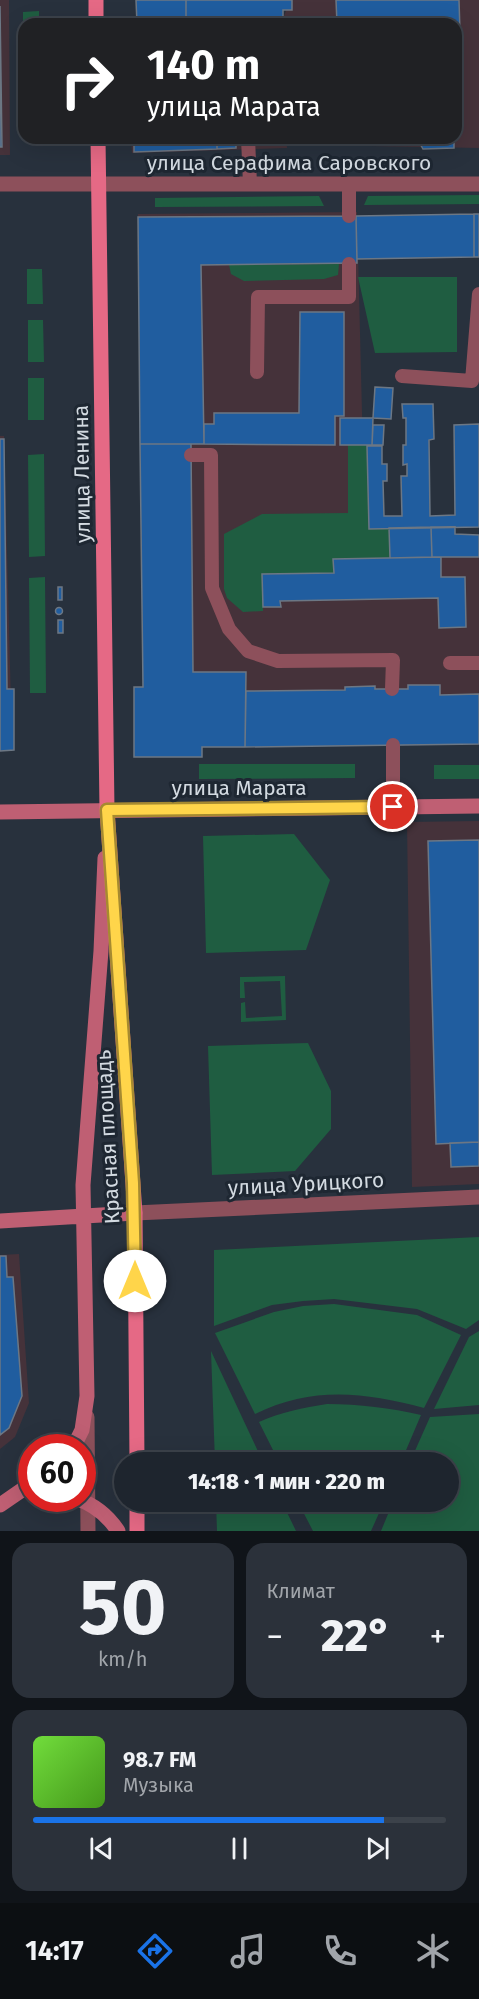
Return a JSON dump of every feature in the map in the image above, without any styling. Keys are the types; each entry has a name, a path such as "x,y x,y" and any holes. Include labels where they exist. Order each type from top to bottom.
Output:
{"main road":[{"path":"96,0 96,18"},
{"name":"улица Ленина","path":"98,144 107,810"},
{"name":"улица Марата","path":"0,812 479,806"},
{"path":"80,1434 87,1396 83,1185 101,951 107,810"},
{"name":"Красная площадь","path":"107,810 135,1213 137,1452"},
{"path":"0,1221 135,1213"},
{"path":"0,1505 18,1494"},
{"path":"96,1510 108,1518 118,1531"},
{"path":"137,1512 137,1531"}],"street":[{"name":"улица Серафима Саровского","path":"0,184 479,184"},
{"name":"улица Урицкого","path":"135,1213 479,1197"},
{"path":"85,1434 87,1396"},
{"path":"84,1512 88,1531"}],"lane":[{"path":"248,144 250,184"},
{"path":"349,185 349,216"},
{"path":"257,372 258,297 349,297 350,264"},
{"path":"402,376 472,381 479,294"},
{"path":"190,455 211,455 212,588 229,629 248,651 278,661 393,660 392,689"},
{"path":"450,663 479,663"},
{"path":"393,745 393,807"}],"shaded area":[{"path":"0,0 9,0 10,155 0,155"},
{"path":"290,0 479,0 479,148 371,146 371,144 462,144 462,18 283,18"},
{"path":"131,144 287,144 287,148 132,153"},
{"path":"357,212 365,532 479,535 479,744 202,747 202,757 134,757 134,687 143,687 138,214"},
{"path":"0,436 4,436 12,742 0,743"},
{"path":"479,821 479,1184 412,1187 407,822"},
{"path":"19,1254 29,1403 15,1437 0,1449 0,1255"}],"green space":[{"path":"39,11 39,18 23,18 23,12"},
{"path":"479,195 479,204 364,205 368,196"},
{"path":"319,196 324,206 155,207 155,198"},
{"path":"339,264 338,275 324,279 244,281 231,274 229,265"},
{"path":"27,269 42,269 43,304 27,304"},
{"path":"358,277 457,277 457,352 375,353"},
{"path":"28,320 43,320 44,362 28,362"},
{"path":"28,378 44,378 44,420 28,420"},
{"path":"348,445 367,445 369,528 389,528 390,558 334,559 335,573 263,574 263,611 243,612 227,598 224,589 224,534 262,514 348,513"},
{"path":"44,454 45,556 29,557 28,455"},
{"path":"45,577 46,693 30,693 29,578"},
{"path":"199,764 355,764 355,778 199,779"},
{"path":"434,765 479,765 479,779 434,779"},
{"path":"294,834 330,880 306,950 206,953 203,836"},
{"path":"285,976 286,1020 241,1022 241,1003 245,1002 246,1018 282,1016 280,981 244,982 245,998 240,998 240,977"},
{"path":"308,1043 331,1091 331,1129 295,1171 212,1175 208,1046"},
{"path":"479,1237 479,1320 466,1329 417,1309 334,1299 272,1305 214,1326 214,1250"},
{"path":"334,1304 417,1315 461,1335 424,1408 380,1398 338,1394 297,1399 255,1414 215,1333 274,1312 303,1306"},
{"path":"479,1331 479,1405 434,1409 469,1337"},
{"path":"211,1351 258,1452 215,1452"},
{"path":"327,1404 351,1405 421,1415 405,1452 274,1452 259,1422 301,1409"},
{"path":"479,1414 479,1531 381,1531 389,1512 459,1512 459,1452 414,1452 430,1417"},
{"path":"216,1512 287,1512 296,1531 217,1531"},
{"path":"303,1512 380,1512 371,1531 313,1531"}],"building":[{"path":"136,0 186,0 186,18 137,18"},
{"path":"186,0 292,0 292,10 283,10 283,18 186,18"},
{"path":"336,0 459,0 460,18 337,18"},
{"path":"0,6 2,147 0,147"},
{"path":"134,144 217,144 217,149 134,152"},
{"path":"217,144 236,144 236,148 217,149"},
{"path":"420,144 454,144 454,148 423,149"},
{"path":"474,214 479,214 479,257 474,257"},
{"path":"474,214 474,257 357,259 356,216"},
{"path":"356,216 357,263 201,265 204,444 140,444 138,217"},
{"path":"300,312 344,312 344,416 335,416 335,445 204,444 204,424 214,424 214,413 299,413"},
{"path":"375,387 393,388 391,419 373,418"},
{"path":"402,404 433,404 434,439 429,440 430,516 455,515 454,425 479,424 479,527 369,529 367,446 382,446 382,464 387,464 387,481 383,481 384,516 402,516 401,476 407,476 407,464 403,465 406,418 403,418"},
{"path":"340,418 373,418 372,445 340,445"},
{"path":"373,425 384,425 383,445 372,445"},
{"path":"0,439 4,439 7,689 14,689 14,750 0,751"},
{"path":"140,444 191,444 193,672 246,672 245,747 202,747 202,757 134,757 134,687 143,687"},
{"path":"431,527 455,527 455,534 479,535 479,557 432,557"},
{"path":"431,527 432,557 390,558 389,528"},
{"path":"441,557 441,577 465,577 466,627 439,628 438,598 280,601 281,607 263,607 262,574 334,573 333,559"},
{"path":"58,587 62,587 62,600 58,600"},
{"path":"59,608 62,611 59,614 56,611"},
{"path":"58,620 63,620 63,633 58,633"},
{"path":"408,685 440,685 440,695 479,694 479,744 245,747 246,691 345,690 345,687 375,686 375,689 408,689"},
{"path":"479,840 479,1142 436,1144 428,841"},
{"path":"479,1142 479,1166 451,1167 450,1143"},
{"path":"0,1256 6,1256 7,1277 13,1277 22,1396 9,1428 0,1435"}],"route":[{"path":"135,1281 135,1213 107,810 393,807"}]}
